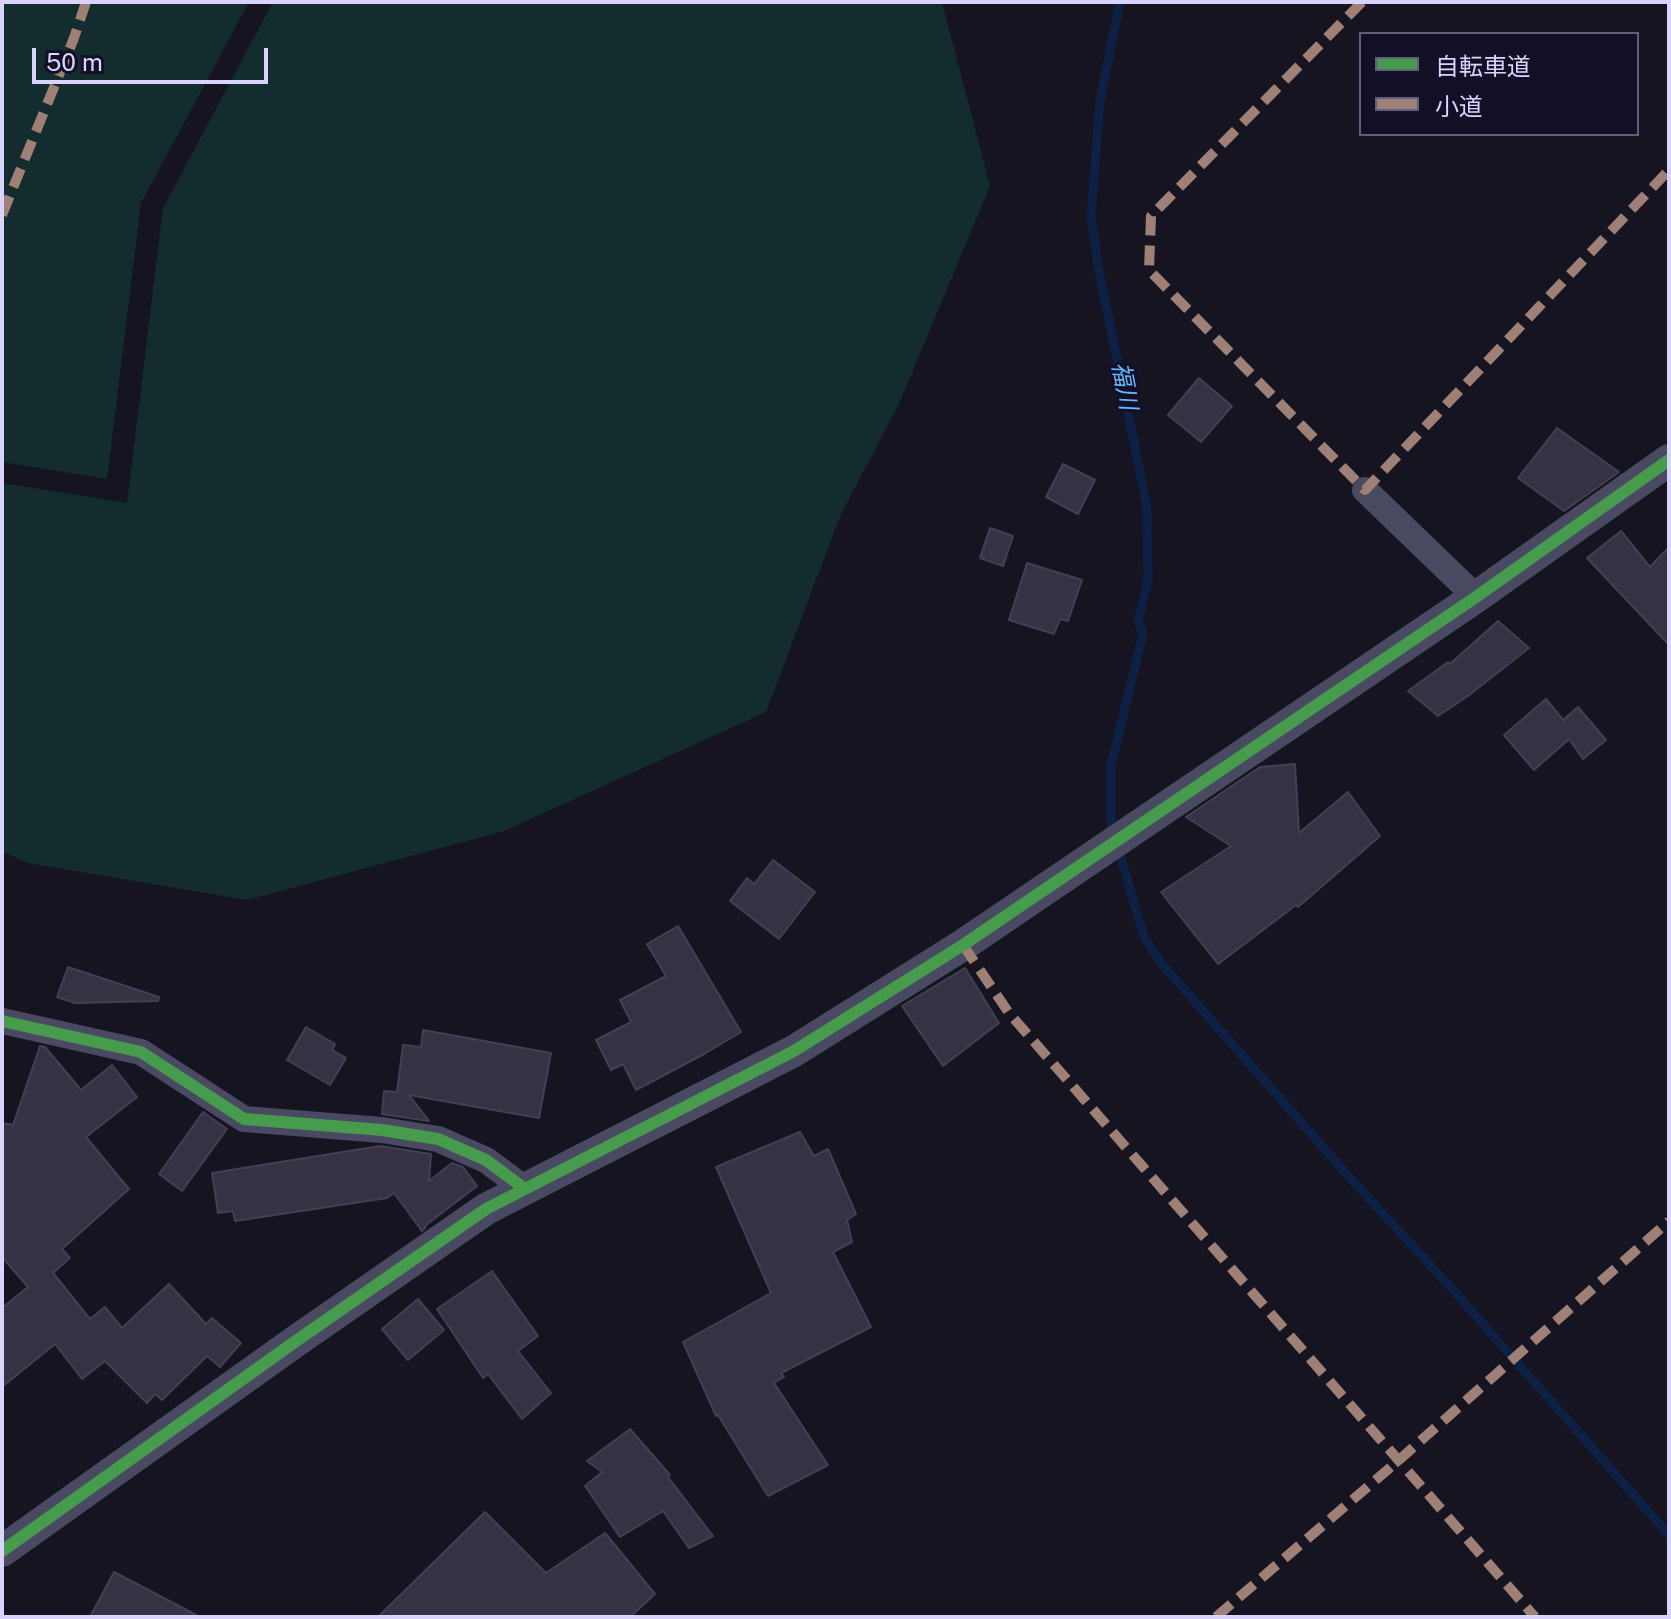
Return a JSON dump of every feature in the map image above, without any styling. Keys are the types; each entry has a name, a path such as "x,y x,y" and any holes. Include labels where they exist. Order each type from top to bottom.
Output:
{"street":[{"path":"2,1551 486,1209 794,1051 963,945 1476,597 1669,460"},
{"path":"1365,490 1476,597"},
{"path":"2,1021 141,1052 244,1119 382,1130 438,1139 486,1160 525,1189"}],"green space":[{"path":"2,2 249,2 141,203 107,479 2,462"},
{"path":"273,2 942,2 990,186 898,406 841,514 766,712 504,831 247,900 27,863 2,851 2,483 127,503 163,208"}],"building":[{"path":"1199,378 1232,406 1201,442 1168,415"},
{"path":"1557,428 1619,472 1564,511 1518,478"},
{"path":"1063,464 1095,480 1078,514 1046,497"},
{"path":"990,528 1013,536 1003,566 980,558"},
{"path":"1621,531 1650,567 1669,547 1669,645 1587,558"},
{"path":"1027,563 1082,580 1068,621 1060,619 1054,634 1009,620"},
{"path":"1498,621 1529,648 1438,716 1408,691 1448,662 1450,664"},
{"path":"1546,699 1563,720 1578,707 1606,740 1583,759 1569,739 1534,770 1504,735"},
{"path":"1295,764 1299,833 1348,792 1380,836 1298,907 1296,905 1218,964 1161,892 1231,846 1186,817 1260,767"},
{"path":"773,860 815,892 779,939 730,901 747,878 754,884"},
{"path":"678,926 741,1032 636,1090 623,1064 611,1070 596,1040 631,1022 620,1000 666,976 647,944"},
{"path":"68,967 159,997 158,1001 75,1003 57,997"},
{"path":"965,968 999,1023 943,1066 902,1006"},
{"path":"306,1027 335,1044 332,1050 346,1058 330,1085 287,1060"},
{"path":"423,1030 551,1053 539,1118 409,1095 429,1121 382,1114 384,1091 397,1092 403,1045 421,1047"},
{"path":"40,1046 45,1047 81,1090 112,1065 137,1097 86,1137 129,1189 62,1249 70,1258 53,1273 90,1319 105,1307 122,1328 169,1284 206,1324 212,1318 241,1343 220,1367 207,1356 162,1400 155,1394 147,1403 105,1361 82,1379 55,1344 2,1387 2,1308 28,1287 2,1257 2,1123 13,1125"},
{"path":"203,1112 227,1129 182,1191 159,1174"},
{"path":"800,1132 814,1156 828,1149 856,1214 847,1220 852,1242 833,1252 871,1327 781,1373 784,1377 774,1383 828,1465 768,1496 716,1416 683,1342 771,1293 716,1167"},
{"path":"380,1146 431,1154 429,1181 452,1163 463,1167 477,1186 422,1231 394,1193 387,1198 235,1221 233,1211 218,1213 212,1173"},
{"path":"492,1271 538,1336 518,1351 551,1393 522,1419 488,1374 483,1378 437,1309"},
{"path":"418,1299 444,1330 408,1360 382,1329"},
{"path":"630,1429 670,1475 668,1477 713,1536 689,1548 663,1511 620,1537 585,1486 602,1472 587,1461"},
{"path":"485,1512 546,1573 605,1533 655,1594 630,1617 378,1617"},
{"path":"114,1572 200,1617 90,1617"}],"waterway":[{"name":"福川","path":"1113,834 1111,766 1143,633 1138,621 1148,580 1147,507 1098,266 1091,215 1100,101 1120,2"},
{"path":"1118,848 1144,937 1161,963 1669,1535"}],"marked path":[{"path":"2,215 86,2"},
{"path":"1362,2 1151,216 1149,270 1365,490 1669,170"},
{"path":"963,945 1009,1013 1535,1617"},
{"path":"1216,1617 1669,1221"}],"cycle path":[{"path":"2,1551 486,1209 794,1051 963,945 1476,597 1669,460"},
{"path":"2,1021 141,1052 244,1119 382,1130 438,1139 486,1160 525,1189"}]}
